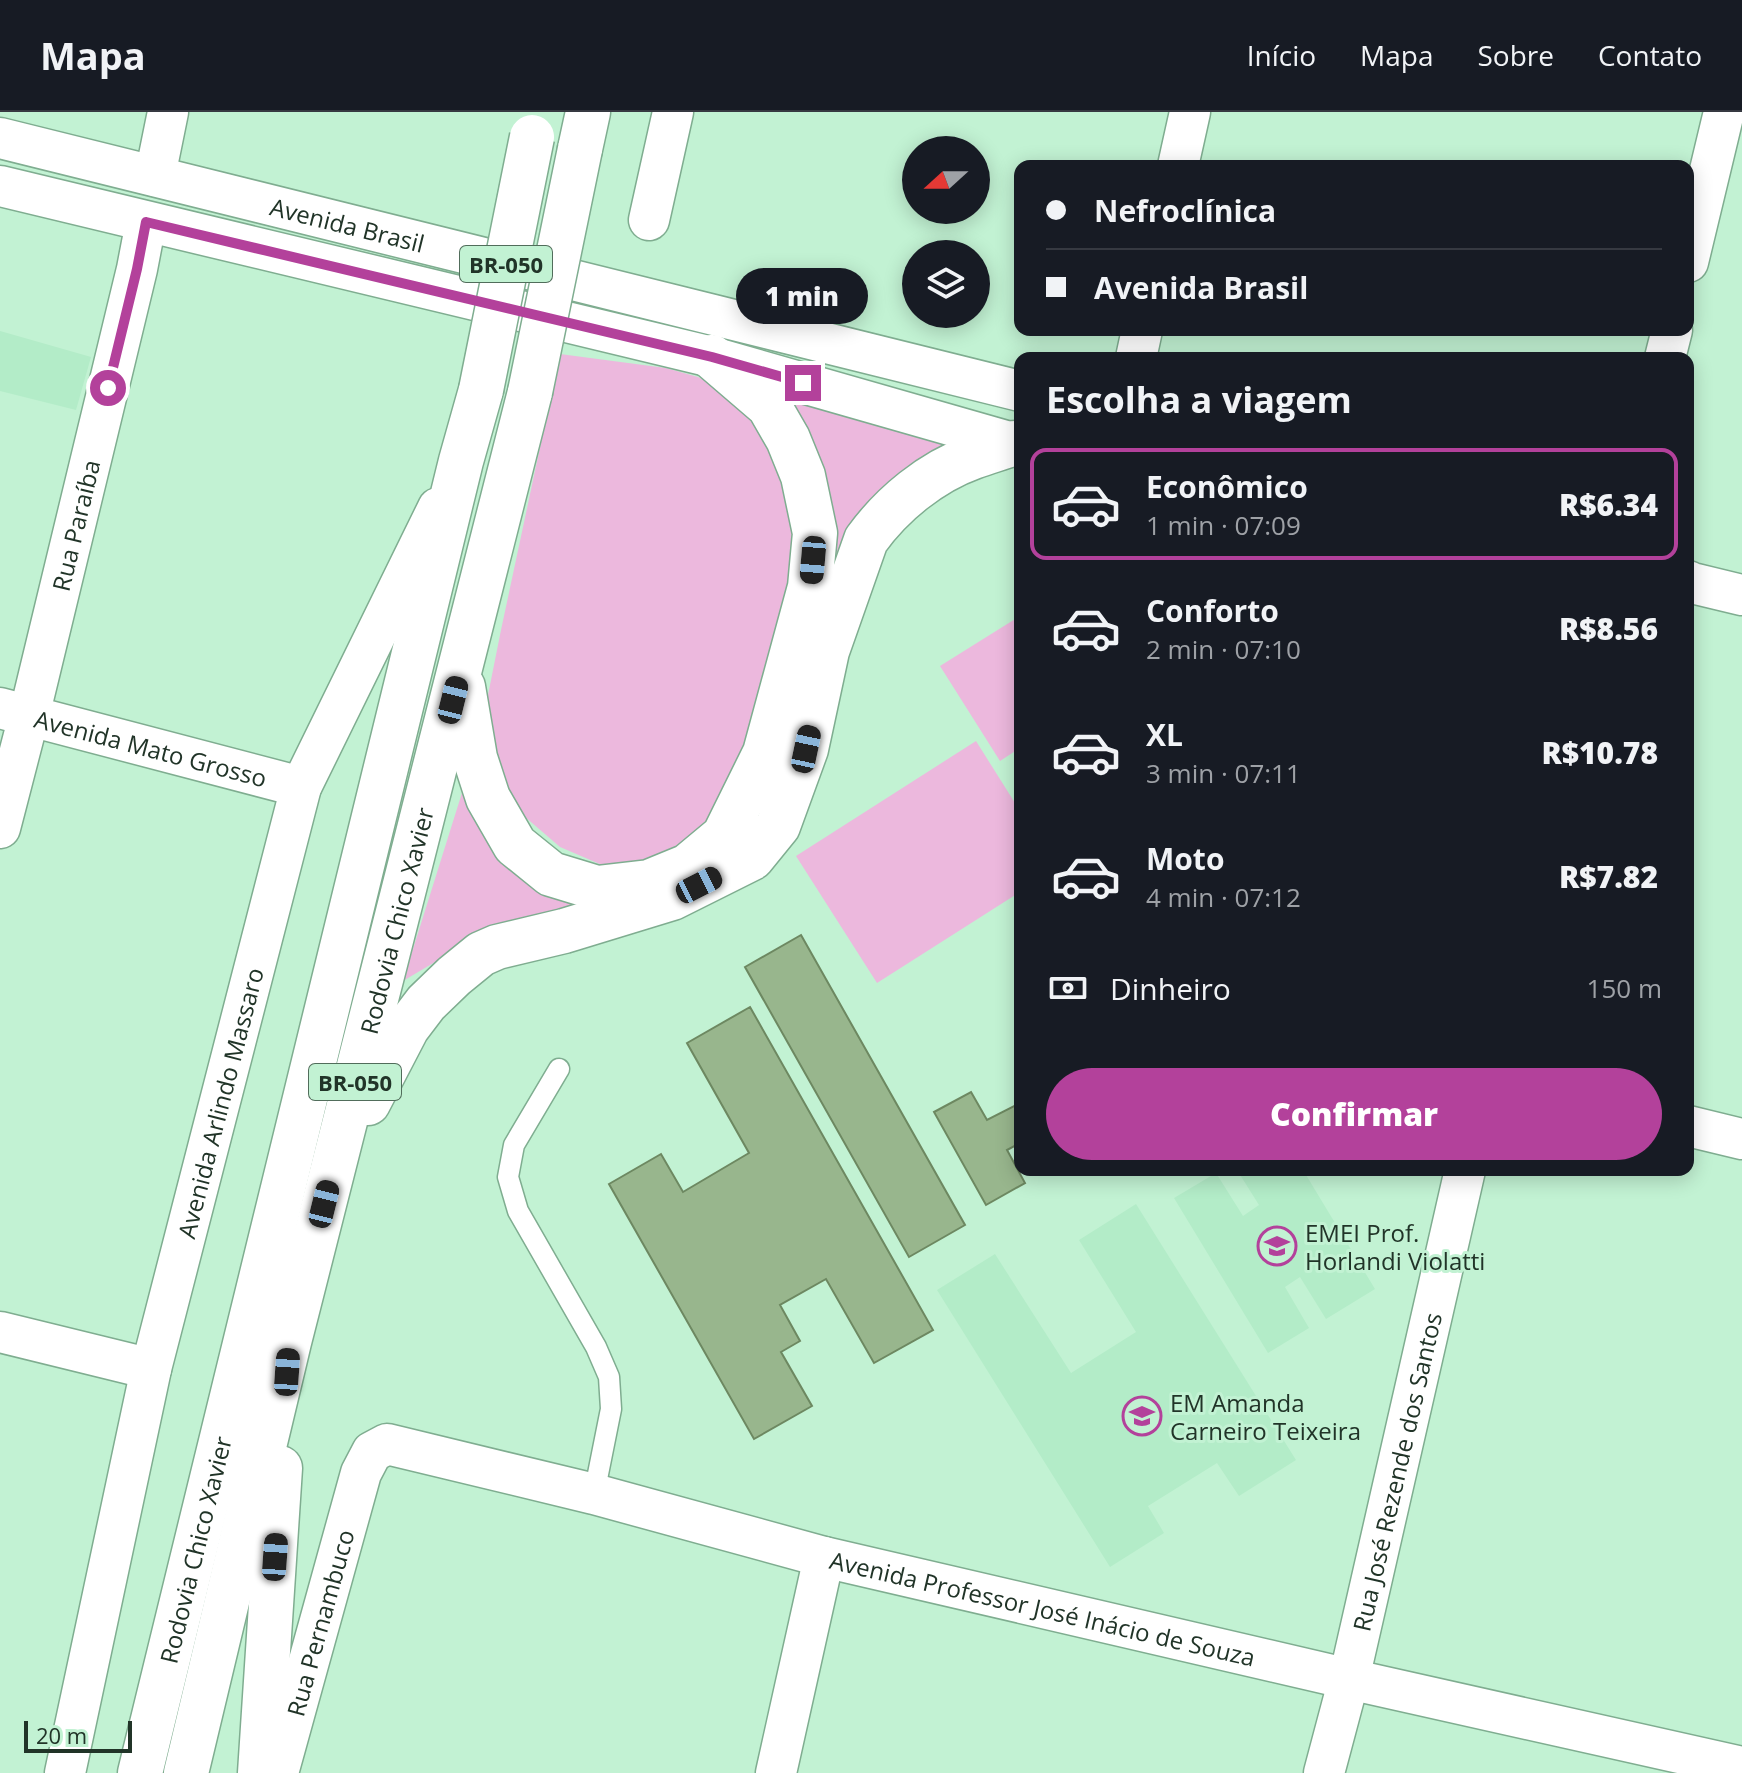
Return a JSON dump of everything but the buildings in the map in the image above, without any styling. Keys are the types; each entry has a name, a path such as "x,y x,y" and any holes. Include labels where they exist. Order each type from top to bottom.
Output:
{"highway":[{"name":"Rodovia Chico Xavier","path":"140,1773 461,461 481,390 534,124"},
{"name":"Rodovia Chico Xavier","path":"186,1773 289,1342 530,392 584,130"},
{"path":"460,670 475,758 488,798 515,845 551,874 597,888 649,882 688,866 724,836 765,753 810,587 815,533 803,476 788,439 769,406 712,357"},
{"path":"331,1176 407,1028 426,1003 470,962 497,947 564,931 672,898 752,858 778,826 801,762 827,651 866,540 911,490 970,457 1014,445"},
{"path":"260,1773 289,1342"}],"street":[{"path":"155,176 168,112"},
{"path":"649,220 673,112"},
{"path":"1179,160 1190,112"},
{"path":"1694,237 1724,112"},
{"name":"Avenida Brasil","path":"0,138 1014,390"},
{"name":"Avenida Brasil","path":"0,186 712,357 1014,443"},
{"name":"Rua Paraíba","path":"0,828 15,712 137,269 146,222"},
{"name":"Avenida Arlindo Massaro","path":"65,1773 151,1369 301,787 461,461"},
{"path":"1694,584 1742,595"},
{"name":"Avenida Mato Grosso","path":"15,712 301,787"},
{"path":"1694,1127 1742,1139"},
{"name":"Rua José Rezende dos Santos","path":"1324,1773 1349,1679 1464,1176"},
{"path":"0,1332 151,1369"},
{"name":"Avenida Professor José Inácio de Souza","path":"361,1473 372,1452 387,1444 594,1494 824,1557 1742,1767"},
{"name":"Rua Pernambuco","path":"278,1773 361,1473"},
{"path":"776,1773 824,1557"}],"lane":[{"path":"559,1069 514,1145 508,1177 518,1211 596,1347 609,1377 611,1409 594,1494"}],"shaded area":[{"path":"0,331 91,357 76,410 0,391"},
{"path":"560,354 666,368 698,377 747,402 765,426 800,525 795,577 752,743 709,824 681,850 609,868 560,847 510,804 489,756 487,700"},
{"path":"776,393 975,445 948,455 914,476 874,508 853,542 835,588 793,761 766,822 744,845 696,877 654,898 506,932 435,962 403,981 466,780 485,824 503,849 536,885 566,900 631,895 679,877 721,849 755,812 772,782 784,749 832,562 832,532 824,494 792,414"},
{"path":"1014,620 1014,752 1000,761 940,666"},
{"path":"976,741 1014,801 1014,896 877,983 796,856"},
{"name":"EMEI Prof. Horlandi Violatti","path":"1211,1176 1218,1176 1243,1216 1259,1205 1241,1176 1307,1176 1375,1289 1326,1319 1300,1277 1285,1287 1309,1328 1268,1353 1174,1198"},
{"name":"EM Amanda Carneiro Teixeira","path":"1136,1204 1296,1460 1239,1496 1217,1463 1148,1506 1164,1533 1110,1567 937,1290 995,1254 1071,1373 1136,1332 1079,1240"}],"place":[{"name":"EMEI Prof. Horlandi Violatti","path":"1277,1246"},
{"name":"EM Amanda Carneiro Teixeira","path":"1142,1416"}],"route":[{"path":"108,388 146,222 712,357 803,383"}]}
